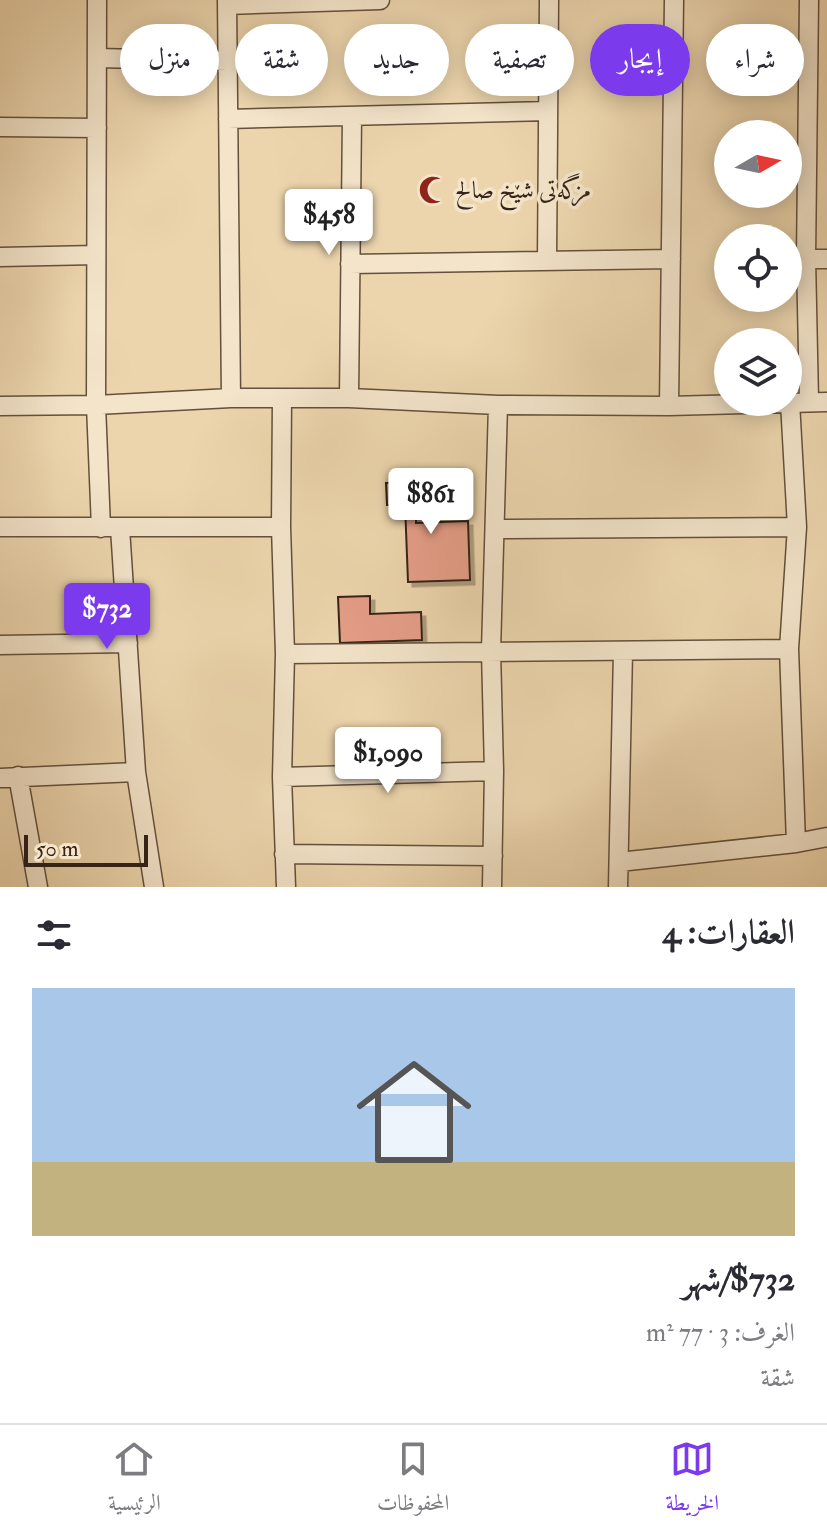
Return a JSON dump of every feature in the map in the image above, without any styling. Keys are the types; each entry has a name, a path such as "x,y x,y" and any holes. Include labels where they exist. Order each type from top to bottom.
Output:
{"street":[{"path":"97,0 96,405 101,528"},
{"path":"231,398 227,2 380,0"},
{"path":"547,261 549,0"},
{"path":"669,406 674,0"},
{"path":"796,843 789,649 809,402 806,259 809,0"},
{"path":"98,58 227,61"},
{"path":"228,119 548,111"},
{"path":"349,398 352,116"},
{"path":"0,127 97,128"},
{"path":"0,257 96,255"},
{"path":"350,264 671,259"},
{"path":"806,259 827,259"},
{"path":"0,406 231,398 349,398 498,405 669,406 809,402"},
{"path":"282,399 281,527 285,654 282,777 286,887"},
{"path":"492,887 494,771 491,651 498,405"},
{"path":"0,527 281,527"},
{"path":"496,529 797,527"},
{"path":"120,528 136,772 154,887"},
{"path":"0,645 128,643"},
{"path":"285,654 789,649"},
{"path":"618,887 623,651"},
{"path":"282,777 494,771"},
{"path":"38,887 9,777 136,772"},
{"path":"619,862 827,837"},
{"path":"284,854 493,856"}],"building":[{"path":"441,481 442,504 416,505 416,523 468,521 470,580 408,582 405,504 387,505 386,483"},
{"path":"370,596 370,614 421,612 422,640 340,643 338,597"}],"place":[{"name":"مزگەتی شێخ صالح","path":"433,190"}]}
